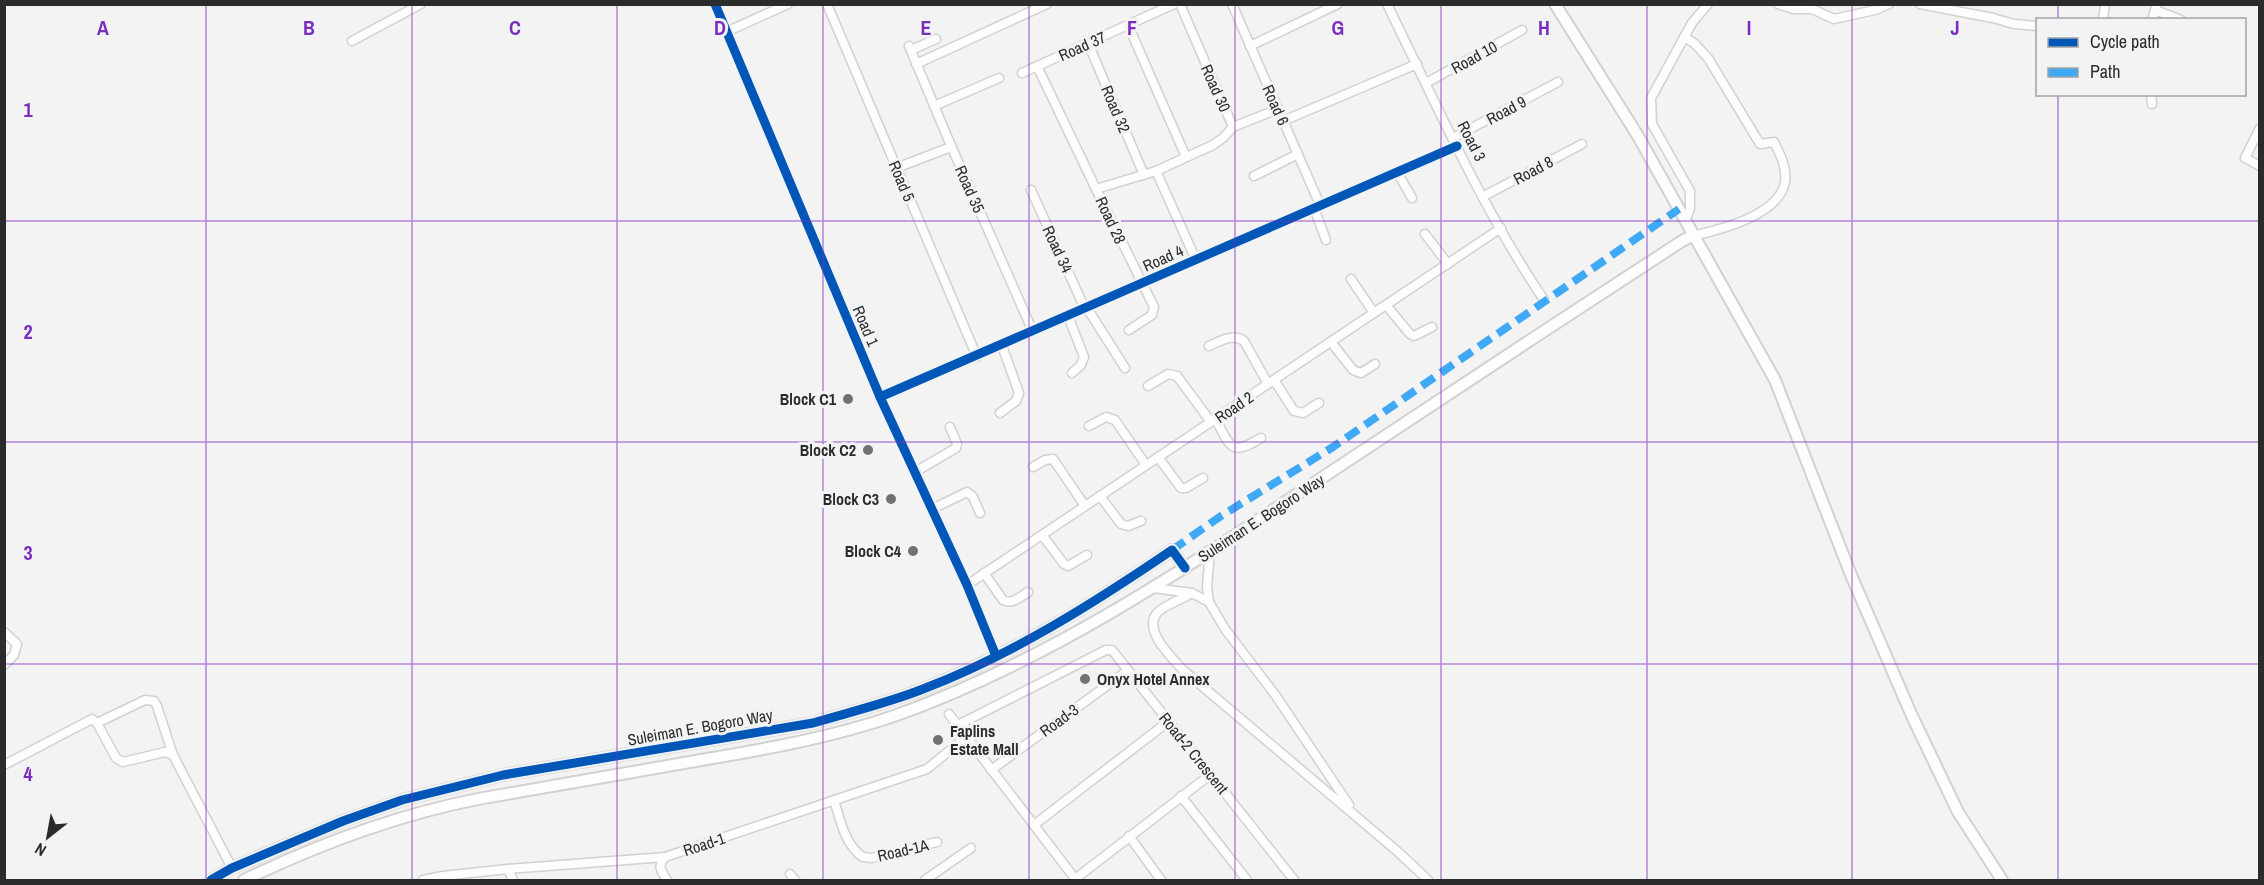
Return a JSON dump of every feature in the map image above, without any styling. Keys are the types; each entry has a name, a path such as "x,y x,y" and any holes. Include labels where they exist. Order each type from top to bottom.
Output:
{"main road":[{"path":"1556,4 1638,136 1692,236 1775,380 1851,575 1912,716 1958,812 2002,880"},
{"name":"Suleiman E. Bogoro Way","path":"244,880 345,836 463,803 787,745 852,729 927,704 978,682 1075,634 1153,588 1692,236"},
{"name":"Suleiman E. Bogoro Way","path":"212,880 232,868 343,821 402,800 503,776 813,723 921,690 996,656 1092,603 1172,550 1185,568"}],"street":[{"path":"352,41 421,4"},
{"name":"Road 1","path":"715,4 880,397 967,585 996,656"},
{"path":"726,32 788,4"},
{"name":"Road 5","path":"827,4 976,357"},
{"path":"916,64 1047,4"},
{"name":"Road 37","path":"1022,73 1174,4"},
{"name":"Road 30","path":"1180,4 1233,127 1278,109"},
{"name":"Road 6","path":"1232,4 1298,154 1317,206 1326,240"},
{"path":"1250,46 1338,4"},
{"name":"Road 3","path":"1387,4 1455,142 1501,228 1544,300"},
{"path":"1685,221 1690,209 1690,191 1652,124 1651,98 1692,23 1707,4"},
{"path":"1785,6 1812,9 1834,19 1883,8 1889,4"},
{"path":"1920,4 2014,24 2036,26"},
{"path":"2156,7 2177,18"},
{"path":"1128,25 1186,157"},
{"name":"Road 10","path":"1426,83 1522,30"},
{"path":"1684,37 1694,43 1708,58 1760,144 1774,142 1785,169 1785,182 1781,191 1763,209 1725,229 1692,236"},
{"name":"Road 35","path":"936,39 910,48 1033,332"},
{"name":"Road 32","path":"1088,43 1144,175"},
{"path":"1284,121 1417,64"},
{"name":"Road 28","path":"1037,66 1154,307 1152,315 1129,330"},
{"path":"934,106 999,78"},
{"name":"Road 9","path":"1455,142 1558,82"},
{"path":"2151,96 2152,104"},
{"path":"1096,189 1156,171 1213,145 1233,127"},
{"path":"2259,128 2245,158 2259,166"},
{"name":"Road 4","path":"880,397 1002,346 1397,172 1455,142"},
{"name":"Road 8","path":"1484,196 1582,144"},
{"path":"896,168 951,147"},
{"path":"1254,176 1298,154"},
{"path":"1156,171 1196,260"},
{"path":"1397,172 1412,198"},
{"name":"Road 34","path":"1031,190 1086,308 1125,368"},
{"name":"Road 2","path":"967,585 1501,228"},
{"path":"1425,234 1448,264"},
{"path":"1351,279 1374,313"},
{"path":"1386,305 1410,334 1418,336 1432,327"},
{"path":"1068,316 1084,357 1081,365 1072,373"},
{"path":"1209,346 1234,336 1239,337 1294,411 1303,412 1319,403"},
{"path":"1331,342 1357,373 1375,364"},
{"path":"1000,413 1016,400 1018,393 1002,346"},
{"path":"1148,386 1168,374 1177,376 1232,446 1242,449 1261,438"},
{"path":"1089,426 1106,417 1115,420 1146,465"},
{"path":"915,472 956,448 957,444 950,426"},
{"path":"1158,457 1181,488 1203,478"},
{"path":"1033,467 1045,460 1053,459 1086,506"},
{"path":"932,509 967,492 973,497 980,513"},
{"path":"1100,496 1124,525 1128,526 1141,520"},
{"path":"1042,535 1068,566 1087,555"},
{"path":"1210,551 1207,587 1209,602 1225,629 1276,696 1358,818"},
{"path":"984,573 1006,602 1010,603 1028,592"},
{"path":"1153,588 1192,593 1209,602"},
{"path":"1192,593 1158,612 1154,620 1155,636 1169,656 1428,880"},
{"path":"4,632 17,644 14,656 4,665"},
{"name":"Road-2 Crescent","path":"956,726 1112,650 1211,774 1290,879"},
{"name":"Road-3","path":"991,770 1127,670"},
{"path":"97,723 149,699 157,706 169,751 232,868"},
{"path":"949,714 1076,880 1129,836 1211,774"},
{"path":"4,765 89,719 97,723 116,758 120,761 169,751"},
{"path":"1034,825 1169,721"},
{"name":"Road-1","path":"423,880 507,869 665,857 927,770 966,737"},
{"path":"1181,796 1247,880"},
{"name":"Road-1A","path":"834,800 842,826 853,848 863,857 872,858 937,842"},
{"path":"1129,836 1161,880"},
{"path":"925,880 970,848"},
{"path":"665,857 660,862 660,869 667,880"},
{"path":"507,869 513,880"}],"marked path":[{"path":"1172,550 1221,516 1333,447 1679,209"}],"cycle path":[{"path":"715,4 880,397 967,585 996,656"},
{"path":"880,397 1457,146"},
{"path":"211,880 232,868 343,821 402,800 503,775 813,723 896,699 956,675 1052,627 1172,550 1185,568"}],"place":[{"name":"Block C1","path":"848,399"},
{"name":"Block C2","path":"868,450"},
{"name":"Block C3","path":"891,499"},
{"name":"Block C4","path":"913,551"},
{"name":"Onyx Hotel Annex","path":"1085,679"},
{"name":"Faplins Estate Mall","path":"938,740"}]}
